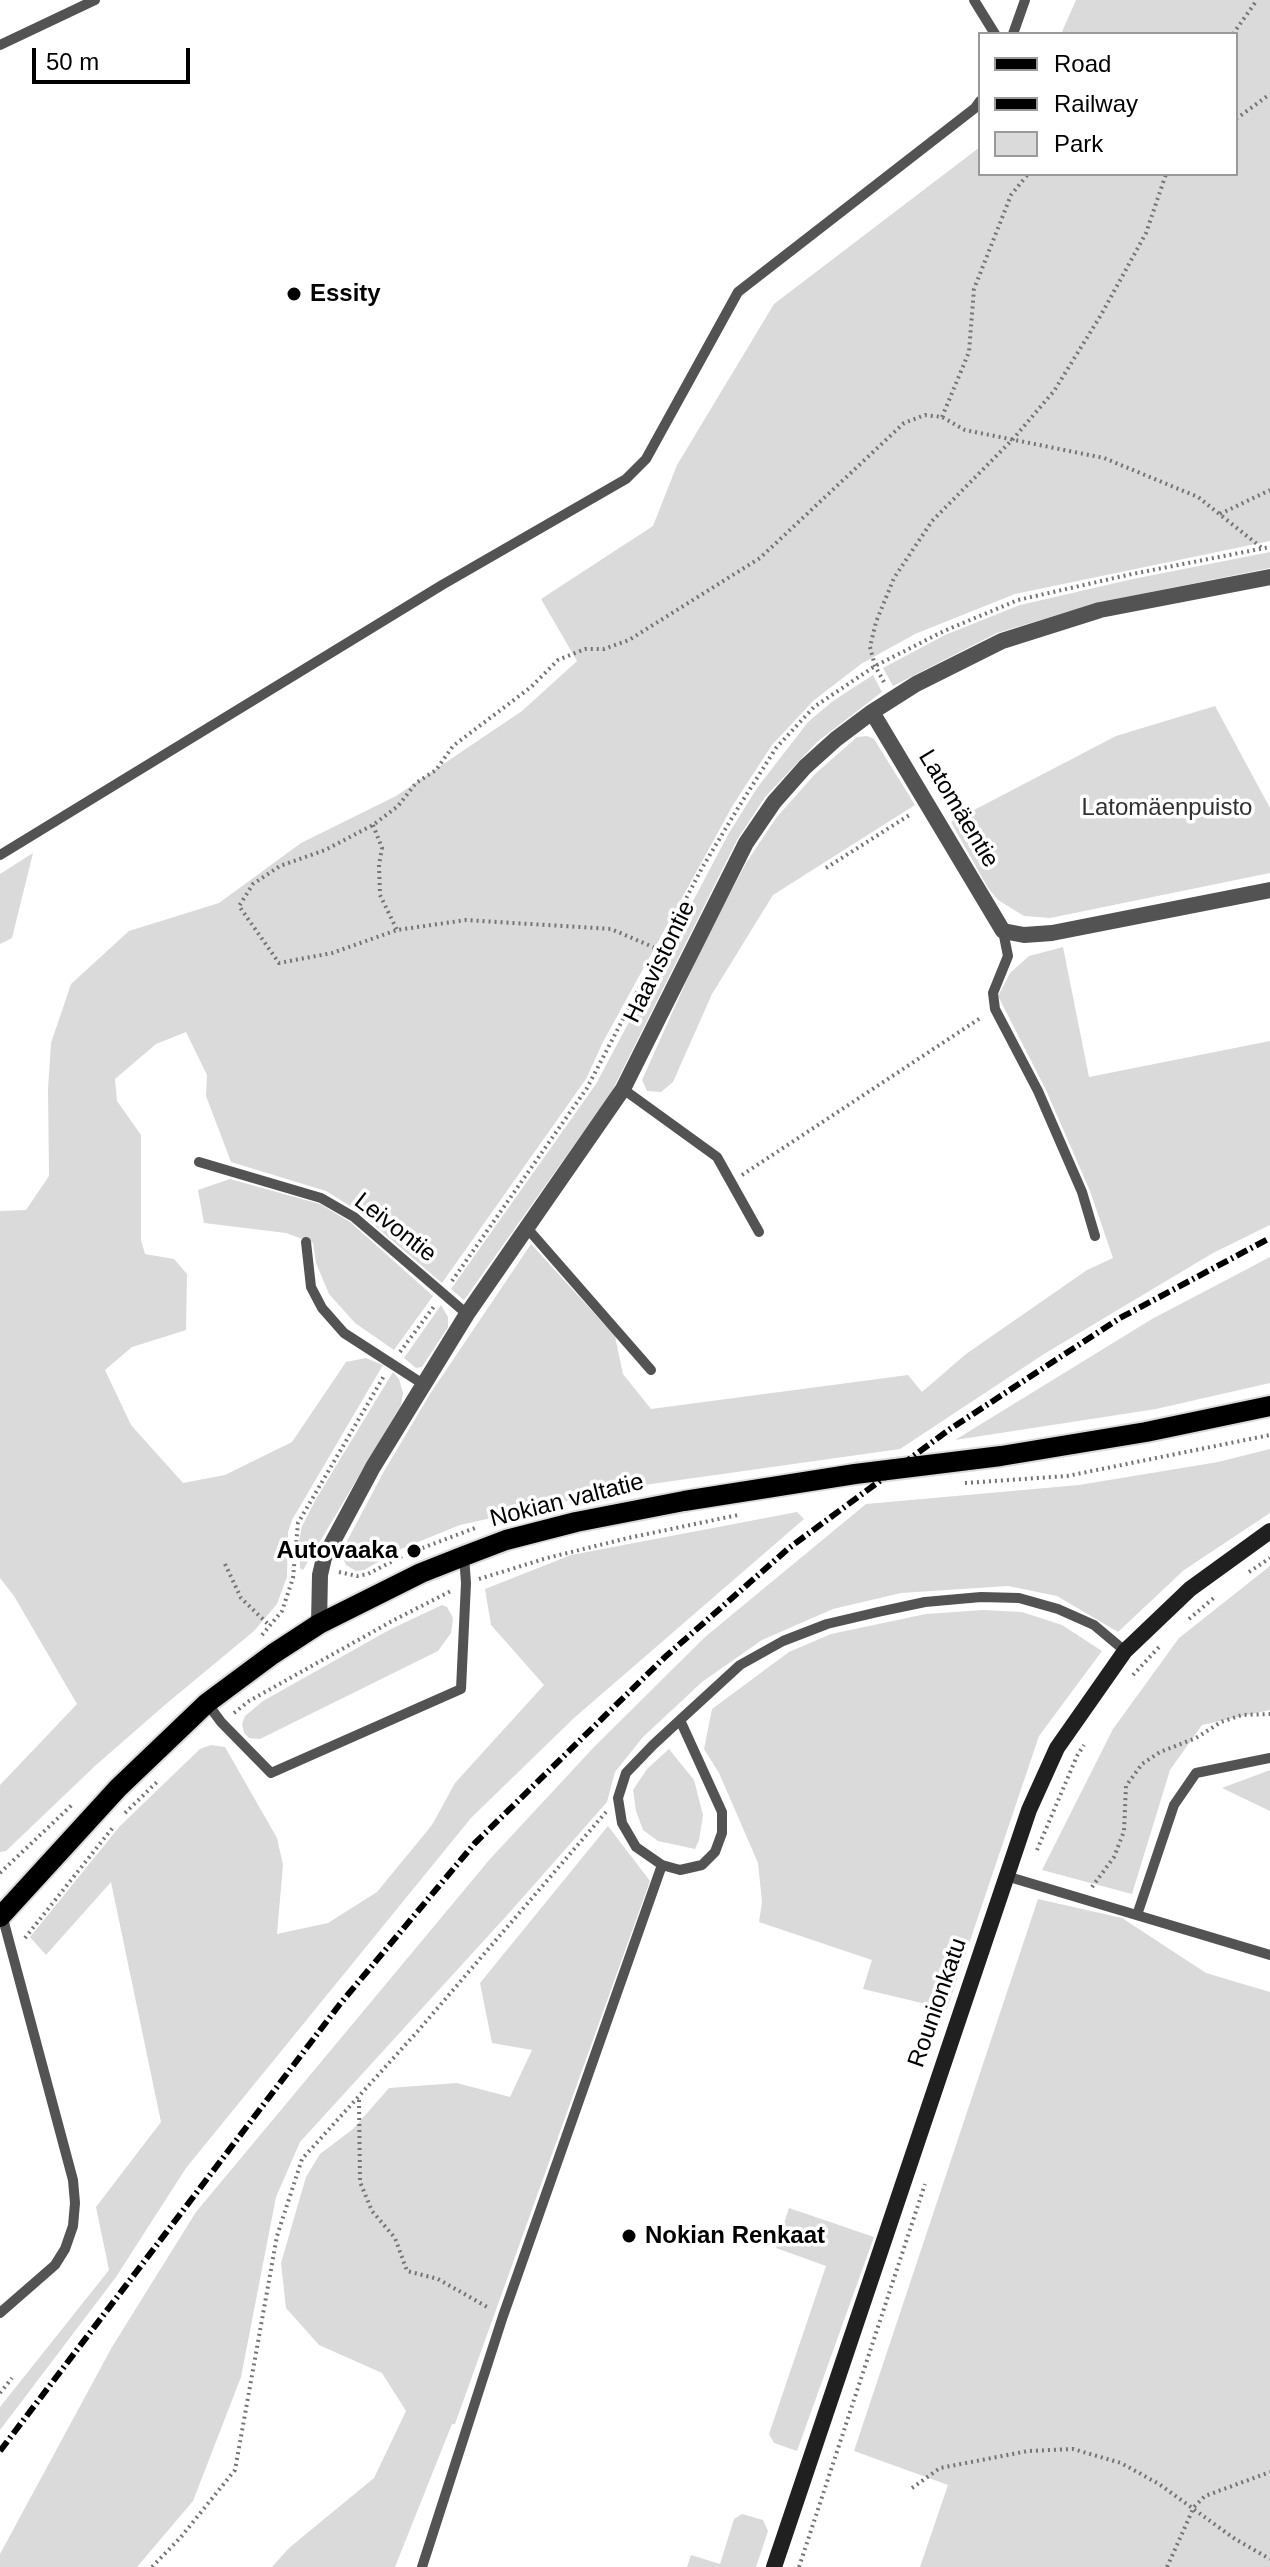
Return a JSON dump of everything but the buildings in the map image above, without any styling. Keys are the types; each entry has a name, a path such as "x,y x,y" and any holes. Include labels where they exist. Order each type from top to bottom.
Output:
{"main road":[{"name":"Nokian valtatie","path":"3,1908 118,1788 207,1703 319,1624 421,1573 506,1540 576,1522 855,1474 1001,1456 1146,1432 1270,1406"},
{"name":"Rounionkatu","path":"774,2567 1006,1876 1029,1810 1057,1748 1125,1651 1190,1589 1270,1531"}],"street":[{"name":"Haavistontie","path":"319,1624 320,1575 324,1558 373,1467 467,1314 623,1089 746,843 774,802 805,767 872,712 962,660 1002,641 1100,610 1270,577"},
{"name":"Latomäentie","path":"872,712 1003,931"},
{"path":"1003,931 1024,935 1052,933 1270,890"}],"lane":[{"path":"0,45 95,0"},
{"path":"974,0 994,32"},
{"path":"1014,32 1025,0"},
{"path":"0,855 442,585 626,479 646,459 738,292 978,103"},
{"path":"1003,931 1008,956 993,993 995,1009 1038,1091 1082,1192 1095,1236"},
{"path":"623,1089 717,1157 759,1232"},
{"name":"Leivontie","path":"199,1162 321,1198 354,1217 467,1314"},
{"path":"527,1228 651,1370"},
{"path":"306,1242 311,1287 322,1308 344,1333 423,1384"},
{"path":"207,1703 221,1722 271,1773 461,1689 466,1583 464,1556"},
{"path":"680,1720 722,1812 722,1833 715,1852 702,1865 680,1870 662,1865 636,1847 622,1823 618,1798 626,1773 680,1720 740,1665 783,1641 827,1624 925,1602 981,1597 1019,1598 1058,1609 1094,1625 1125,1651"},
{"path":"1137,1915 1174,1805 1196,1773 1270,1758"},
{"path":"422,2567 503,2316 662,1865"},
{"path":"1006,1876 1270,1955"},
{"path":"0,2313 55,2265 73,2226 75,2203 73,2180 11,1954 3,1908"}],"path":[{"path":"1234,32 1257,0"},
{"path":"1238,118 1270,94"},
{"path":"942,417 969,352 974,289 1011,195 1026,176"},
{"path":"875,666 870,647 876,622 894,578 932,521 1013,439 1054,391 1146,233 1165,176"},
{"path":"660,950 611,929 466,920 397,930 332,953 279,963 239,906 253,884 280,866 325,850 373,825 398,806 416,783 436,770 453,746 531,687 558,660 585,649 604,649 629,640 760,558 904,423 925,415 942,417 965,430 1104,458 1198,497 1262,548"},
{"path":"1220,514 1270,490"},
{"path":"826,868 926,804"},
{"path":"373,825 382,848 380,895 397,930"},
{"path":"731,1182 995,1009"},
{"path":"965,1483 1067,1476 1270,1435"},
{"path":"221,1722 276,1686 466,1583 547,1558 752,1512"},
{"path":"1248,1572 1270,1558"},
{"path":"225,1564 241,1598 270,1626"},
{"path":"260,1637 282,1611 293,1578"},
{"path":"1182,1624 1226,1586"},
{"path":"1129,1679 1161,1645"},
{"path":"1083,1899 1114,1857 1124,1831 1126,1786 1142,1764 1221,1722 1250,1714 1270,1714"},
{"path":"1024,1881 1085,1743"},
{"path":"0,1873 81,1796"},
{"path":"152,2567 181,2537 235,2470 277,2236 302,2159 417,2032 618,1798"},
{"path":"11,1954 116,1823"},
{"path":"359,2098 360,2182 372,2211 395,2238 407,2271 438,2279 503,2316"},
{"path":"799,2567 925,2182"},
{"path":"0,2393 12,2378"},
{"path":"912,2488 940,2468 1028,2451 1073,2449 1121,2463 1194,2507 1235,2539 1270,2559"},
{"path":"1167,2567 1194,2507 1205,2496 1270,2472"}],"green space":[{"path":"1076,0 1270,0 1270,541 1015,594 915,634 861,664 813,701 772,745 733,805 603,1042 586,1079 442,1283 358,1211 326,1191 231,1162 206,1096 207,1075 186,1032 156,1044 115,1079 117,1101 141,1135 141,1240 145,1254 174,1259 187,1274 186,1330 132,1347 105,1370 131,1425 183,1483 225,1475 292,1442 346,1362 366,1358 383,1365 292,1520 288,1532 287,1577 277,1604 254,1631 96,1765 6,1851 0,1852 0,1785 77,1704 14,1596 0,1578 0,1211 26,1210 49,1176 51,1043 71,984 129,931 219,903 301,843 396,796 522,711 577,661 541,599 653,526 677,465 774,304 978,149 978,176 1238,176 1238,32 1062,32"},
{"path":"1270,552 1270,568 1097,603 997,633 893,686 883,668 945,635 1020,605"},
{"path":"873,675 882,692 817,742 765,797 737,840 611,1093 464,1300 451,1289 596,1084 729,833 757,788 808,722"},
{"name":"Latomäenpuisto","path":"1215,706 1270,808 1270,873 1050,918 1024,916 998,900 951,822 1116,736"},
{"path":"857,737 874,739 915,805 773,895 712,994 673,1082 661,1092 647,1091 642,1080 703,944 746,863 776,818 815,774"},
{"path":"33,853 12,938 0,944 0,874"},
{"path":"1063,947 1089,1077 1270,1041 1270,1225 1213,1253 1044,1354 900,1449 630,1487 460,1525 401,1549 364,1570 356,1571 346,1565 342,1556 346,1543 383,1473 430,1394 531,1244 615,1336 623,1374 651,1409 908,1375 922,1392 966,1354 1087,1270 1113,1258 1090,1191 1046,1090 998,996 1010,973 1029,956"},
{"path":"230,1179 320,1204 350,1222 433,1296 394,1350 355,1323 329,1294 316,1263 313,1243 286,1233 204,1223 198,1190"},
{"path":"1270,1257 1270,1383 1156,1409 955,1440 1152,1319"},
{"path":"441,1305 448,1317 448,1327 422,1367 416,1368 404,1358"},
{"path":"393,1372 399,1379 403,1393 401,1405 303,1570 300,1568 299,1541 302,1526"},
{"path":"1270,1449 1270,1513 1184,1570 1118,1632 1057,1596 1008,1586 901,1593 833,1609 762,1640 702,1682 643,1737 615,1772 607,1802 300,2142 276,2197 241,2377 193,2501 137,2567 0,2567 0,2554 112,2347 196,2212 490,1859 594,1747 705,1637 866,1504 1079,1485 1218,1462"},
{"path":"797,1512 804,1519 574,1718 471,1818 186,2168 116,2277 0,2430 0,2407 109,2270 96,2207 161,2122 111,1882 46,1955 30,1937 120,1826 200,1749 211,1745 225,1747 277,1838 283,1865 277,1934 328,1923 377,1892 432,1825 455,1783 544,1685 491,1625 485,1589 571,1555"},
{"path":"1270,1566 1270,1710 1202,1725 1170,1770 1132,1894 1042,1870 1113,1729 1179,1638"},
{"path":"442,1605 447,1607 453,1618 451,1633 438,1651 260,1739 249,1738 244,1733 242,1724 245,1716 263,1701 389,1630"},
{"path":"983,1610 1022,1612 1062,1625 1102,1651 1039,1736 947,2009 863,1989 872,1960 759,1922 762,1902 758,1863 719,1773 704,1749 712,1709 789,1652 831,1634 926,1614"},
{"path":"669,1749 694,1780 703,1815 695,1849 658,1841 643,1830 636,1811 633,1790 647,1769"},
{"path":"1270,1770 1270,1811 1222,1788"},
{"path":"608,1826 650,1881 455,2424 452,2424 395,2567 272,2567 289,2548 374,2478 406,2411 382,2373 319,2345 286,2308 281,2263 306,2177 320,2154 353,2129 389,2088 457,2083 510,2097 532,2050 492,2043 480,1983"},
{"path":"1038,1899 1122,1918 1206,1973 1270,1992 1270,2567 920,2567 948,2485 854,2451"},
{"path":"789,2208 874,2237 797,2451 774,2443 769,2434 826,2266 776,2248"},
{"path":"742,2514 763,2520 768,2531 756,2567 687,2567 691,2555 720,2564 734,2519"}],"railway":[{"path":"0,2451 340,2004 475,1843 665,1657 789,1548 950,1429 1120,1318 1270,1238"}],"place":[{"name":"Essity","path":"294,294"},
{"name":"Autovaaka","path":"414,1551"},
{"name":"Nokian Renkaat","path":"629,2236"}]}
